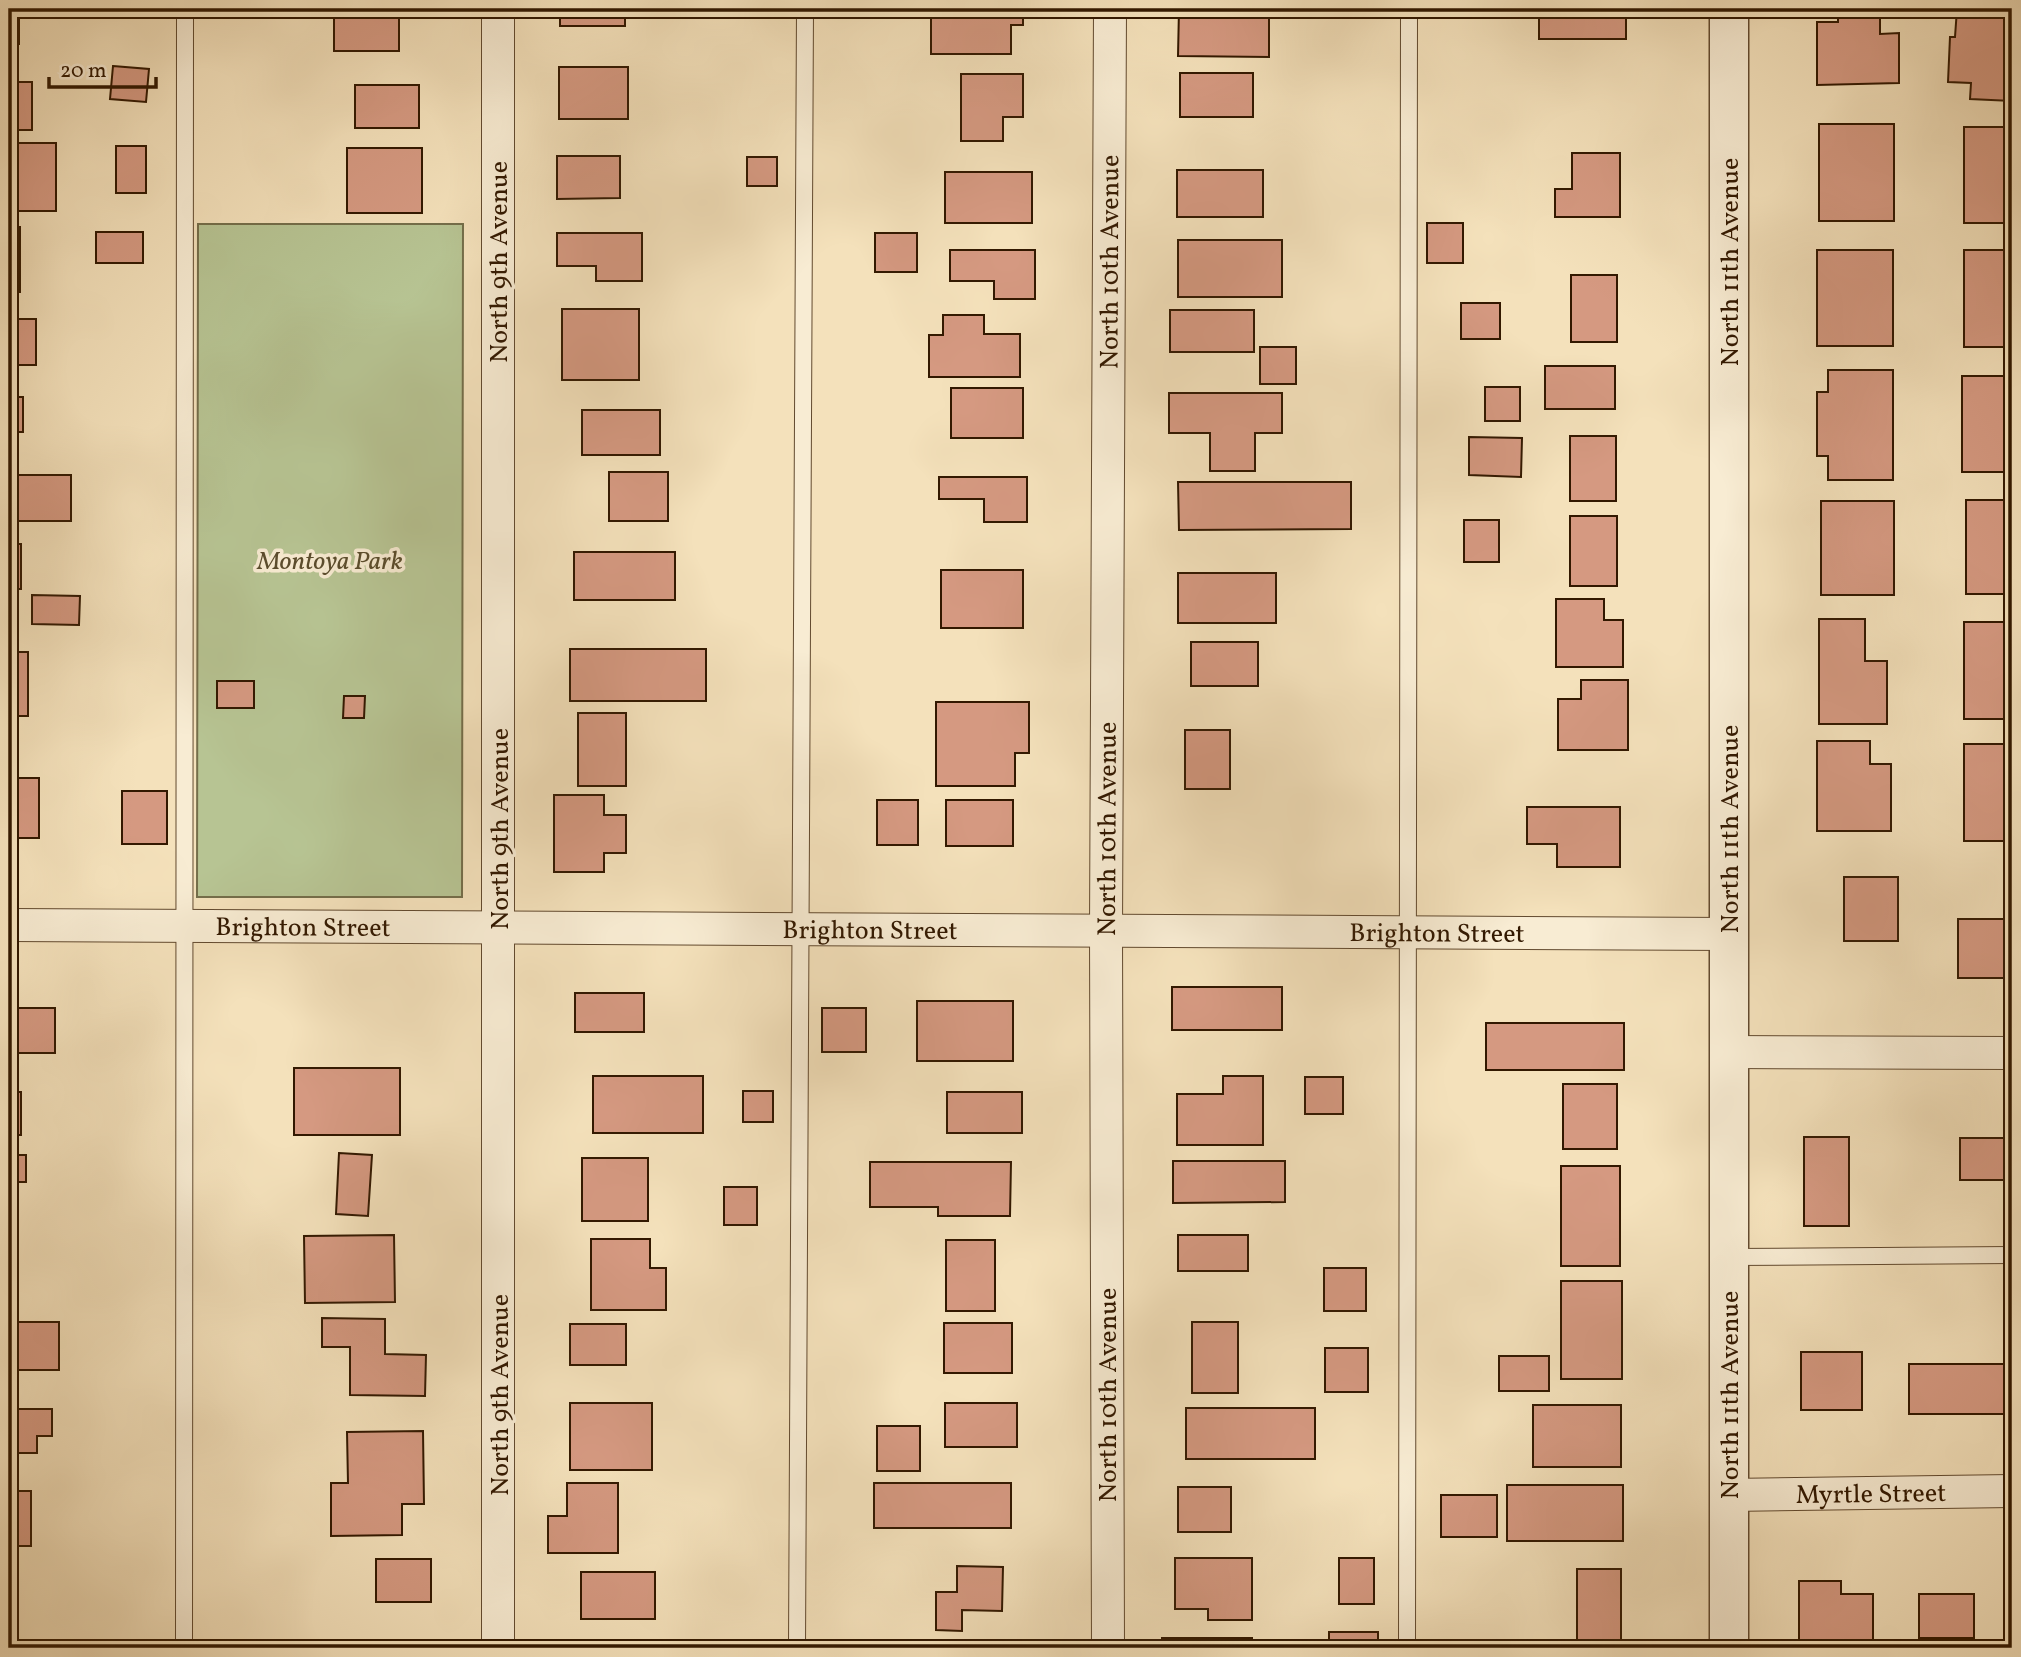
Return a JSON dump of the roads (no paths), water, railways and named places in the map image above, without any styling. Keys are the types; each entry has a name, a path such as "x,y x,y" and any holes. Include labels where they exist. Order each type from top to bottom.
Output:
{"street":[{"name":"North 9th Avenue","path":"498,9 498,1648"},
{"name":"North 10th Avenue","path":"1108,1648 1106,931 1110,9"},
{"name":"North 11th Avenue","path":"1729,9 1729,1648"},
{"name":"Brighton Street","path":"9,925 1730,934"},
{"path":"1730,1052 2012,1053"},
{"name":"Myrtle Street","path":"1729,1495 2012,1491"}],"lane":[{"path":"184,1648 186,9"},
{"path":"797,1648 805,9"},
{"path":"1407,1648 1409,9"},
{"path":"1730,1257 2012,1255"}],"park label":[{"name":"Montoya Park","path":"330,560"}]}
